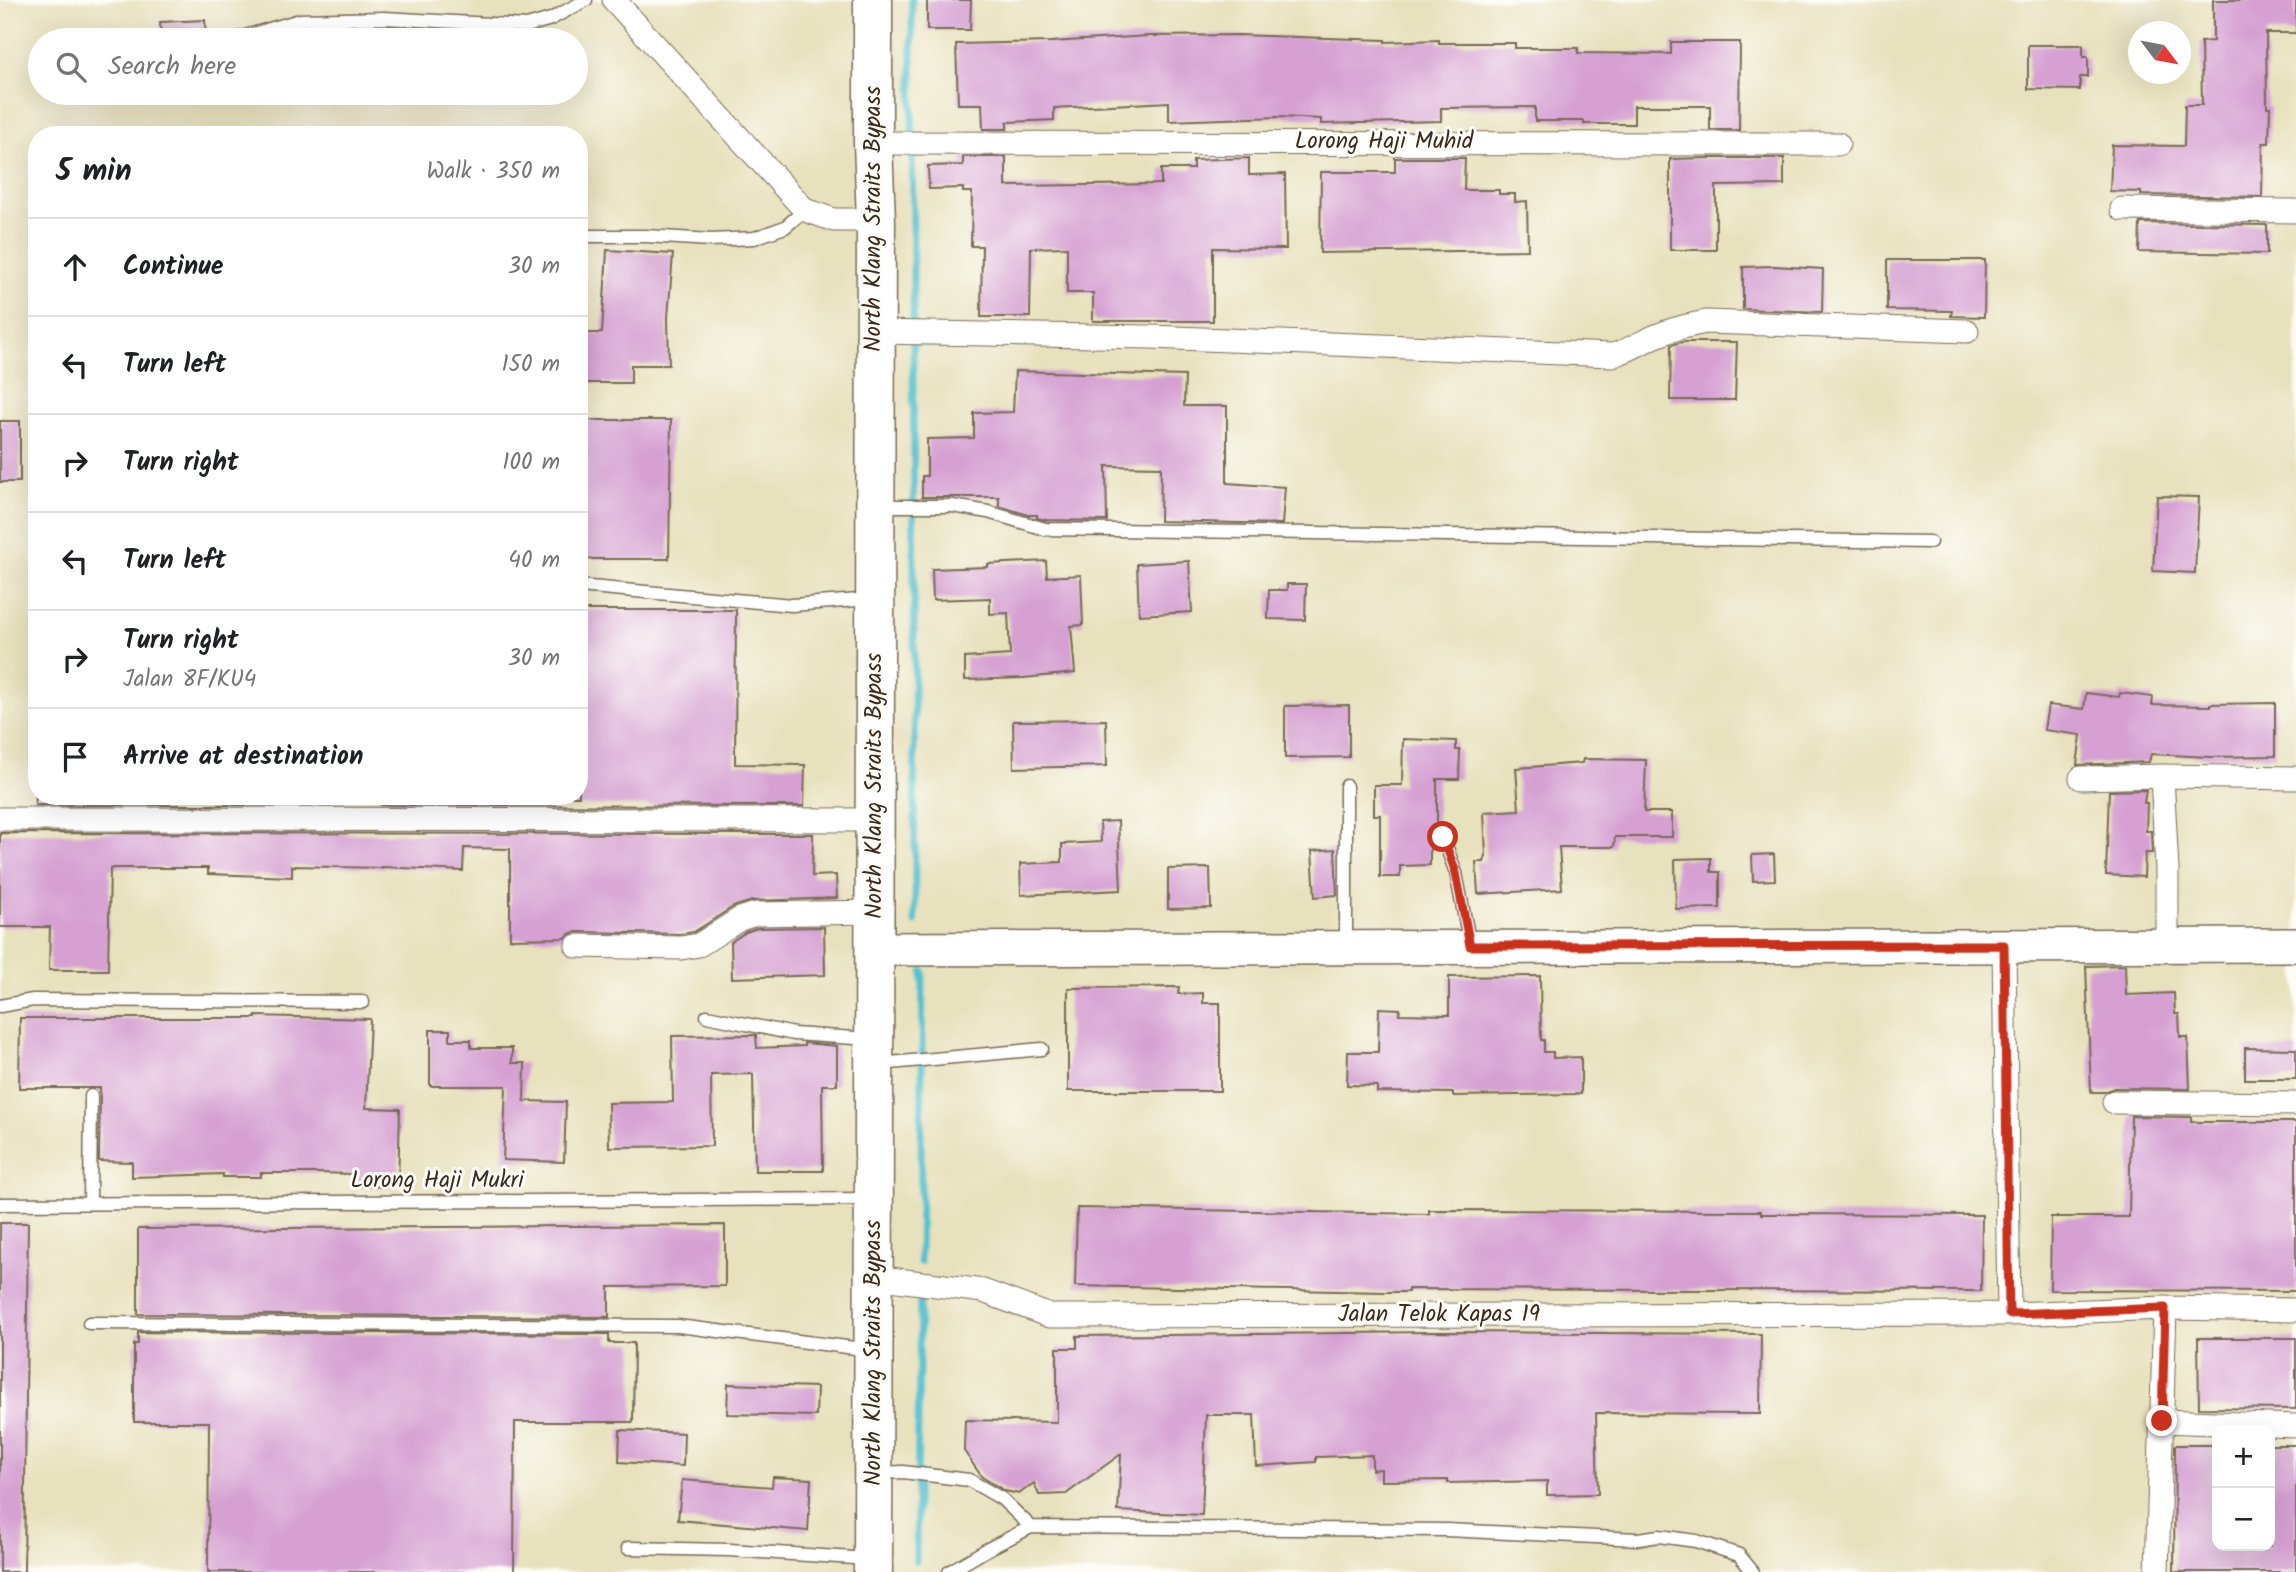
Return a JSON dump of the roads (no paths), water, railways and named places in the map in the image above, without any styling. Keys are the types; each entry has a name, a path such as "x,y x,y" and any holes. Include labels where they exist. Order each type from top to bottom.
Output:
{"highway":[{"name":"North Klang Straits Bypass","path":"873,0 882,142 876,220 885,332 884,506 875,598 874,820 875,930 885,1056 874,1199 874,1277 875,1350 889,1472 873,1566"}],"street":[{"path":"614,0 805,210 834,220 876,220"},
{"name":"Lorong Haji Muhid","path":"882,142 1838,144"},
{"path":"2122,208 2296,211"},
{"path":"885,332 1164,338 1614,355 1660,334 1706,322 1967,331"},
{"path":"2162,776 2167,869 2167,945"},
{"path":"2081,778 2296,778"},
{"path":"0,819 874,820"},
{"path":"577,946 681,948 699,945 740,919 756,914 875,930 1346,946 2296,944"},
{"path":"2004,945 2009,1314"},
{"path":"2114,1102 2296,1104"},
{"name":"Jalan Telok Kapas 19","path":"874,1277 983,1291 1050,1316 2009,1314 2165,1308 2296,1310"},
{"path":"2157,1572 2165,1308"},
{"path":"2162,1421 2296,1426"}],"lane":[{"path":"273,28 300,20 384,18 527,26 551,19 586,0"},
{"path":"588,236 711,240 754,238 785,227 805,210"},
{"path":"884,506 953,506 988,512 1045,529 1930,542"},
{"path":"588,587 792,605 875,598"},
{"path":"1346,786 1346,946"},
{"path":"1443,837 1456,873 1470,946"},
{"path":"0,1006 33,1000 363,1002"},
{"path":"708,1016 885,1056 930,1060 1042,1049"},
{"path":"89,1203 92,1096"},
{"name":"Lorong Haji Mukri","path":"0,1204 874,1199"},
{"path":"89,1323 678,1326 875,1350"},
{"path":"889,1472 970,1480 1002,1499 1031,1527"},
{"path":"949,1572 1031,1527 1446,1530 1638,1539 1659,1536 1696,1541 1739,1555 1753,1572"},
{"path":"628,1548 729,1550 873,1566"}],"waterway":[{"path":"912,0 915,922"},
{"path":"920,1262 923,971"},
{"path":"916,1561 920,1297"}]}
